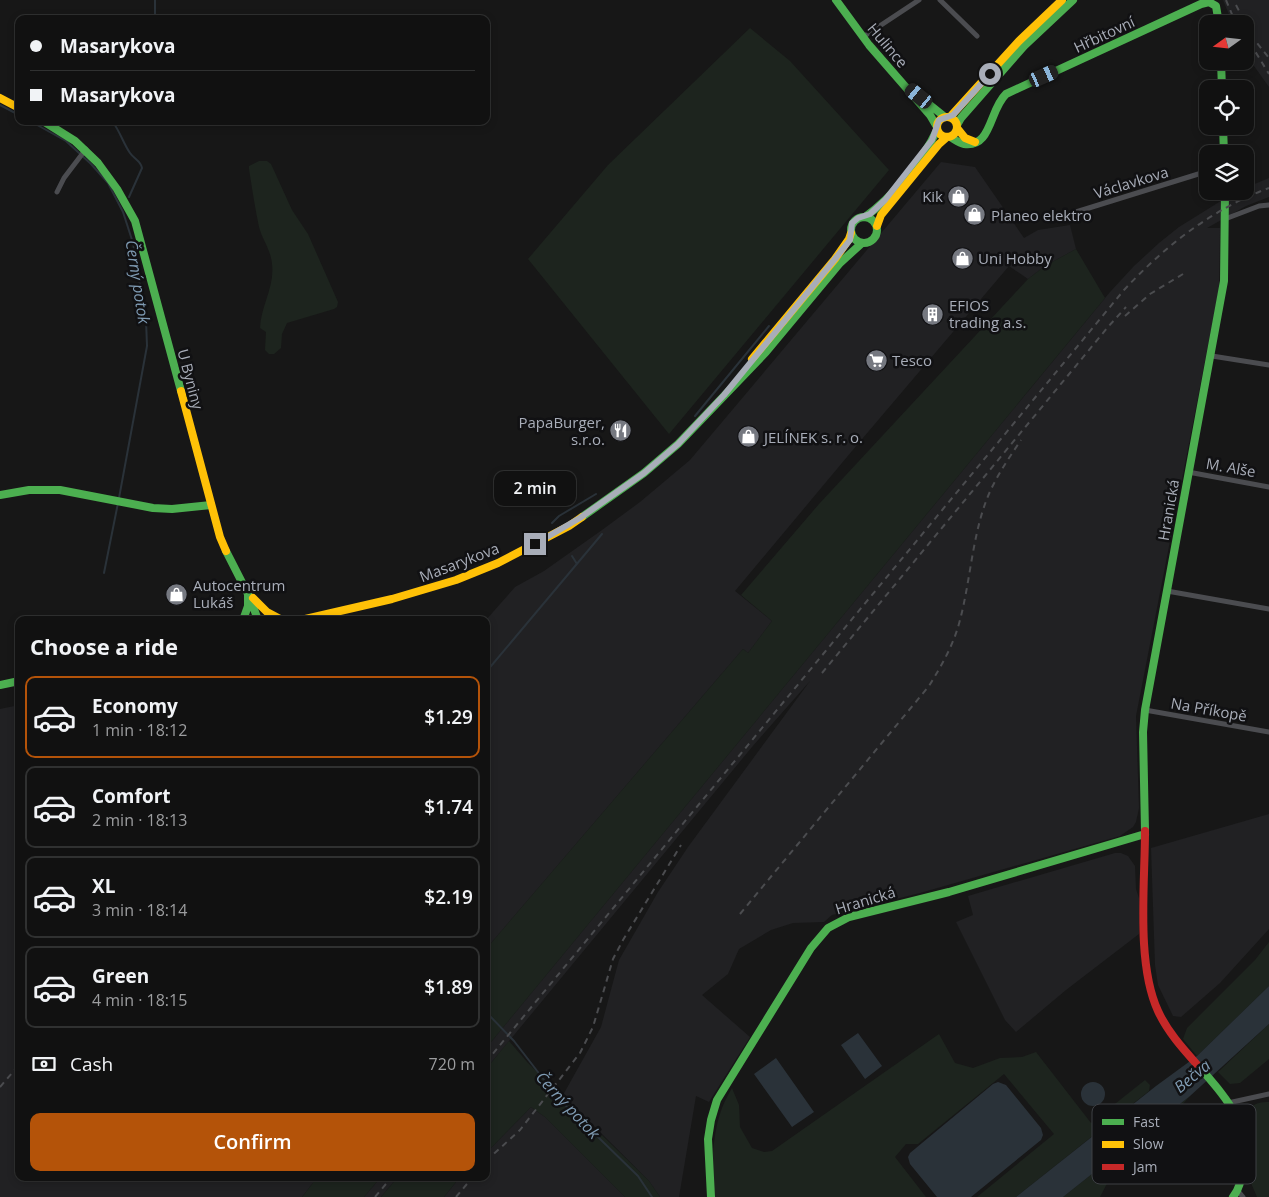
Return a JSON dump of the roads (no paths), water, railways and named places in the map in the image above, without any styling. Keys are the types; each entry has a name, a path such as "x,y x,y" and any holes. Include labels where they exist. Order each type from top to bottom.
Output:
{"street":[{"name":"Hulince","path":"836,0 863,37 930,115 937,128"},
{"path":"863,37 919,0"},
{"path":"940,0 977,36"},
{"path":"975,142 962,144 940,134 937,128 939,120 947,117 1062,0"},
{"path":"949,137 955,134 961,118 1024,46 1072,0"},
{"name":"Hřbitovní","path":"975,142 987,134 996,105 1000,98 1006,94 1201,4 1209,2 1214,4 1219,15"},
{"name":"Hulince","path":"902,83 947,117"},
{"path":"0,98 15,106"},
{"path":"947,117 955,120 957,127 965,138 975,142"},
{"name":"U Byniny","path":"50,125 65,133 97,161 118,189 135,222 220,537 248,593"},
{"name":"Masarykova","path":"724,395 850,240 850,228 854,221 870,214 885,200 926,149 937,128"},
{"name":"Masarykova","path":"320,616 435,587 477,572 519,553 569,526 644,473 678,444 766,352 840,263 862,243 870,242 874,239 877,232 876,226 881,215 939,144 949,137"},
{"path":"57,192 64,178 85,151"},
{"name":"Václavkova","path":"1063,216 1199,174"},
{"name":"Hranická","path":"1225,200 1224,282 1212,356 1188,472 1145,710 1143,732 1148,979 1158,1011 1182,1046 1228,1103"},
{"path":"1226,219 1259,206 1269,205"},
{"path":"865,216 872,220 876,226"},
{"path":"851,233 855,240 862,243"},
{"path":"1212,356 1269,365"},
{"name":"M. Alše","path":"1188,472 1269,487"},
{"path":"0,495 29,490 60,490 153,508 172,509 211,505"},
{"path":"1168,590 1269,609"},
{"path":"244,616 248,606 248,593"},
{"path":"248,593 257,616"},
{"path":"248,593 267,612 274,616"},
{"path":"0,685 15,681"},
{"name":"Na Příkopě","path":"1145,710 1269,732"},
{"name":"Hranická","path":"711,1197 708,1139 712,1113 717,1100 811,948 828,928 848,917 948,892 1145,834"},
{"path":"1228,1103 1269,1094"}],"water":[{"name":"Bečva","path":"1269,986 1269,1024 1190,1096 1180,1104 1133,1104 1197,1056"},
{"path":"858,1033 882,1066 865,1079 841,1045"},
{"path":"776,1058 814,1112 792,1127 754,1074"},
{"path":"998,1082 1006,1085 1041,1128 1043,1135 1041,1140 971,1197 937,1197 910,1164 908,1157 910,1153 993,1084"},
{"path":"1089,1083 1097,1083 1104,1090 1104,1098 1098,1104 1089,1105 1082,1098 1082,1090"},
{"path":"1092,1137 1092,1174 1063,1197 1016,1197"}],"waterway":[{"path":"155,0 155,15"},
{"name":"Černý potok","path":"0,105 15,113"},
{"name":"Černý potok","path":"37,125 66,141 108,183 123,212 133,243 146,320 147,346 119,498"},
{"path":"114,125 128,149 142,168 129,197"},
{"path":"695,416 769,326"},
{"path":"552,523 559,516 596,494"},
{"name":"Černý potok","path":"104,573 118,503"},
{"path":"490,667 602,534"},
{"path":"572,556 577,564"},
{"name":"Černý potok","path":"490,1016 514,1041 558,1098 638,1176 652,1197"}],"railway":[{"path":"1226,0 1232,15"},
{"path":"1236,5 1253,38 1269,58"},
{"path":"1254,50 1269,74"},
{"path":"490,1057 1124,290 1156,258 1190,230 1228,207 1269,188"},
{"path":"1125,316 1150,294 1183,274"},
{"path":"822,673 1126,307"},
{"path":"740,914 934,678 947,654 957,629 977,532 985,504 996,479 1021,440"},
{"path":"490,1157 520,1130 580,1053 593,1027 613,959 681,845"},
{"path":"0,1087 15,1070"},
{"path":"375,1197 388,1181"},
{"path":"456,1197 469,1181"}],"place":[{"name":"Kik","path":"959,196"},
{"name":"Planeo elektro","path":"975,215"},
{"name":"Uni Hobby","path":"962,258"},
{"name":"EFIOS trading a.s.","path":"933,314"},
{"name":"Tesco","path":"876,360"},
{"name":"PapaBurger, s.r.o.","path":"621,431"},
{"name":"JELÍNEK s. r. o.","path":"748,437"},
{"name":"Autocentrum Lukáš","path":"177,594"}]}
